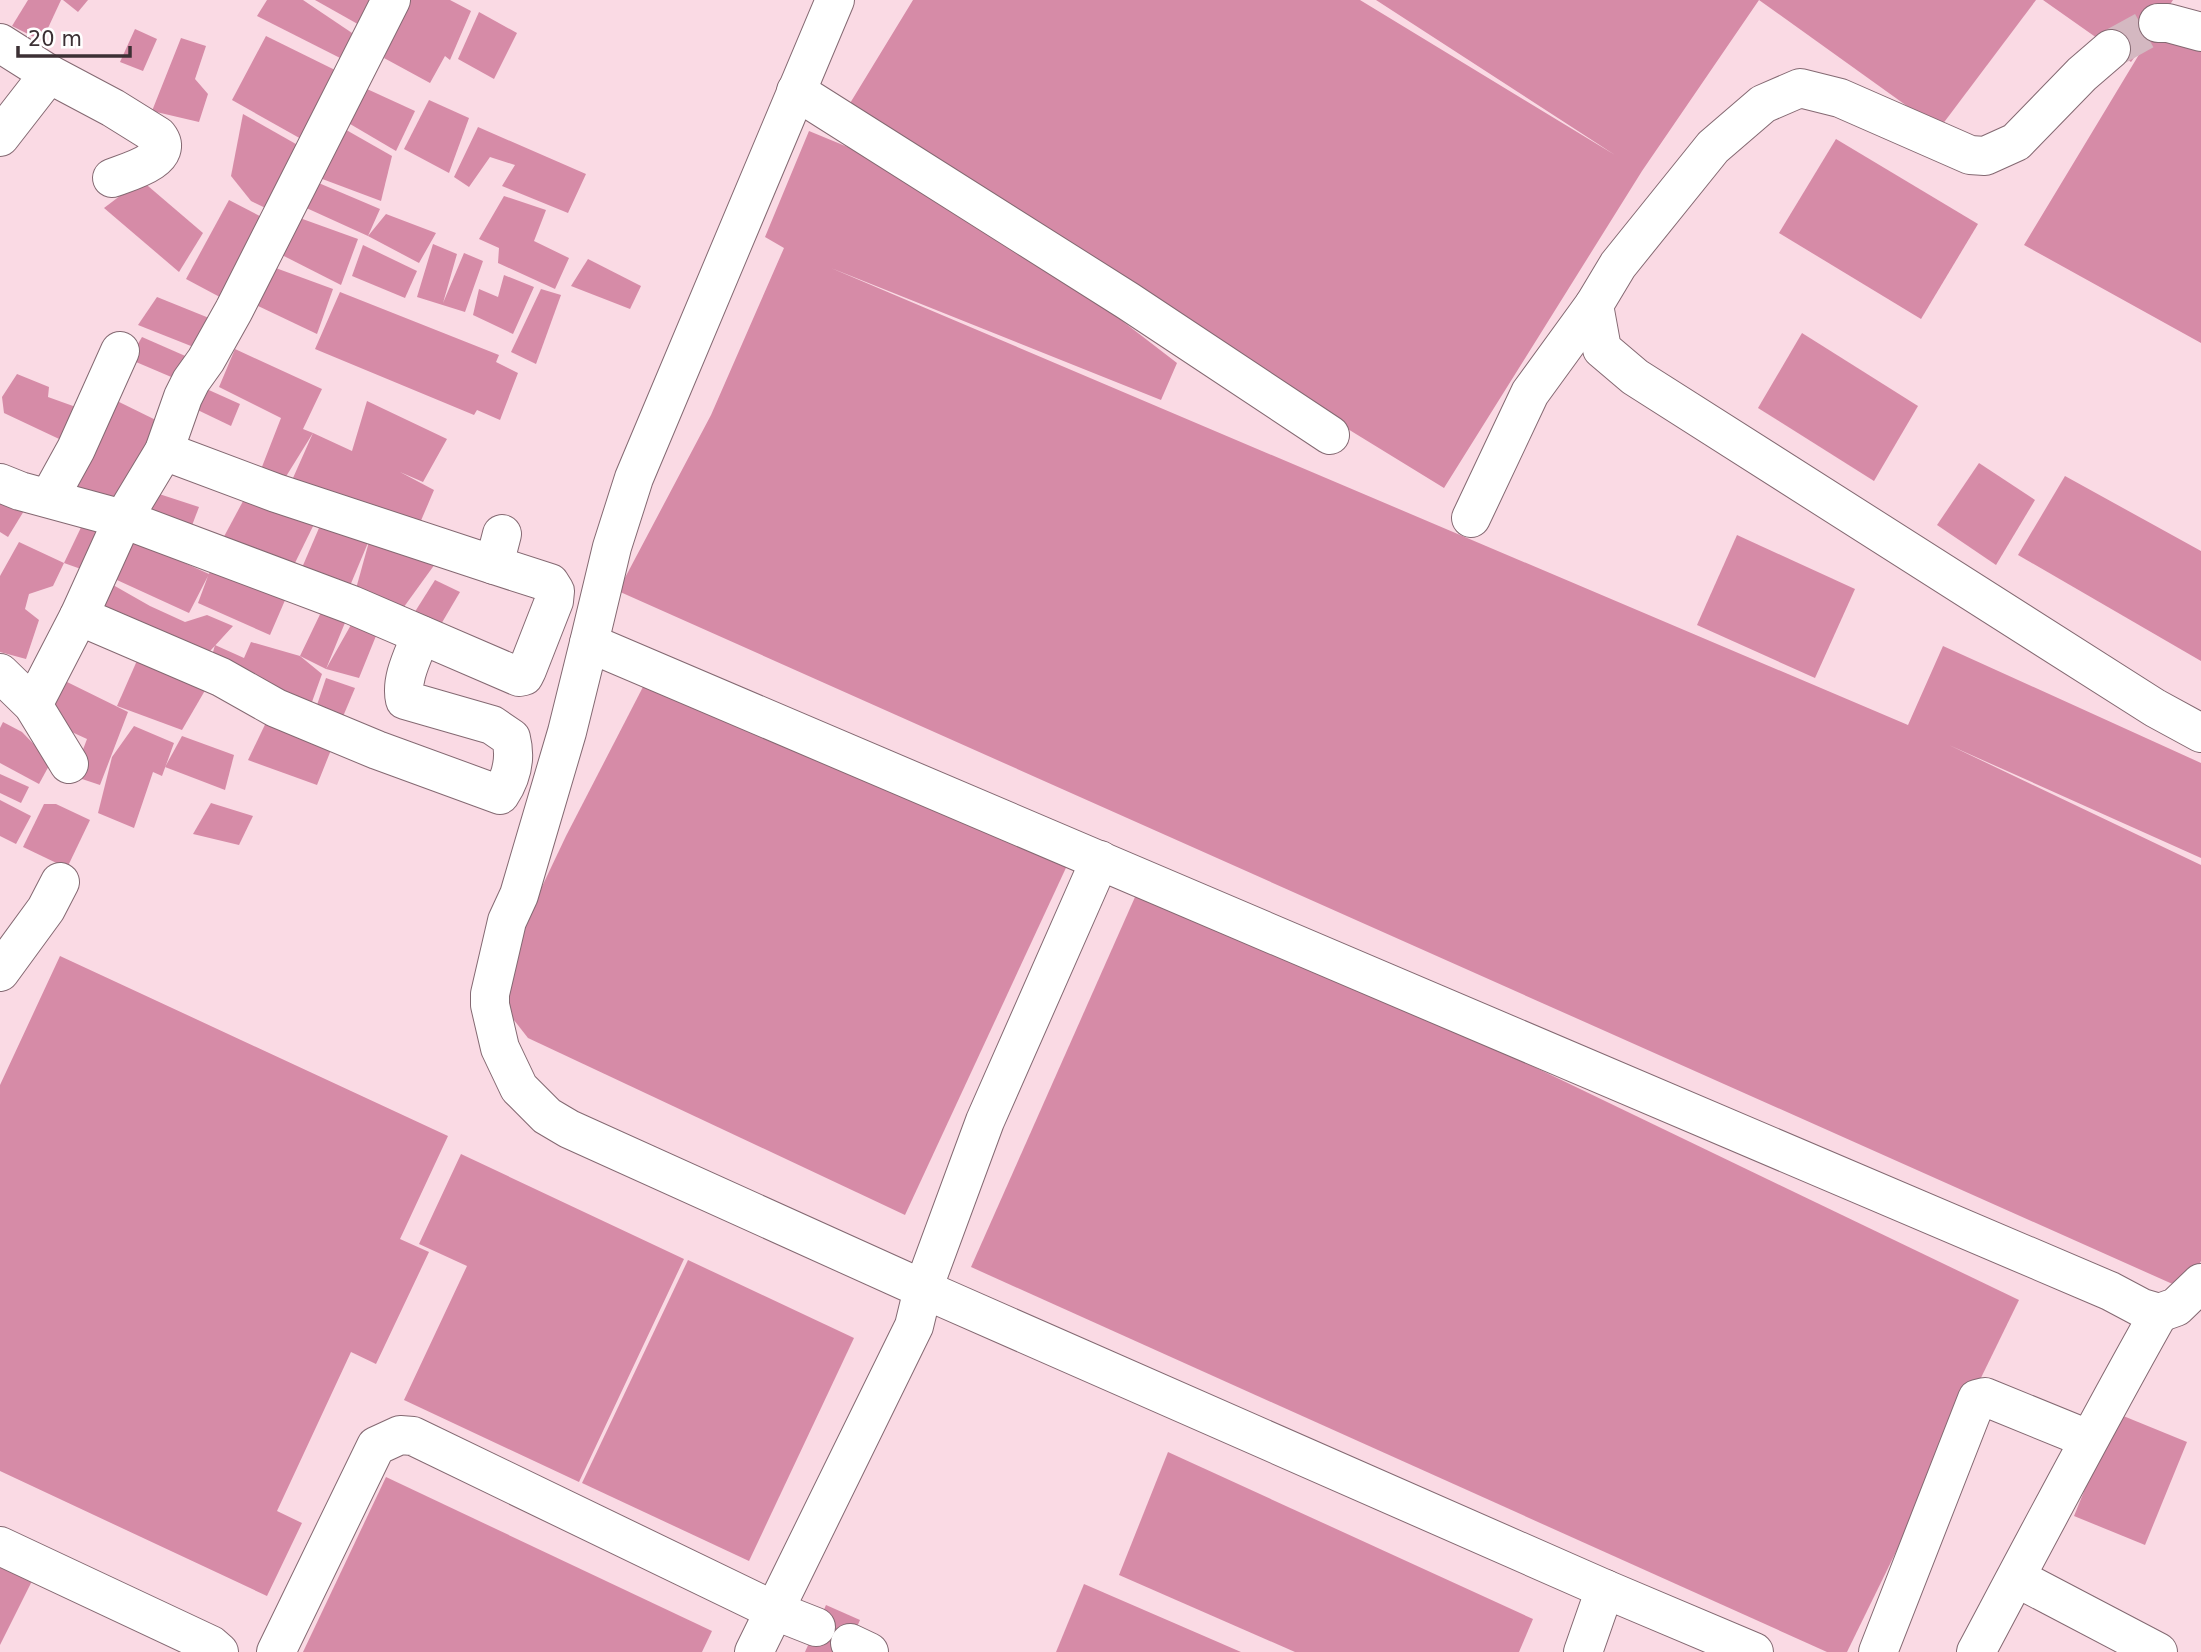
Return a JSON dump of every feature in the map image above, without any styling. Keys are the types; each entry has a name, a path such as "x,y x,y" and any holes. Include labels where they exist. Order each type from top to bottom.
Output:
{"street":[{"path":"33,705 79,616 124,519 164,451 191,381 234,310 391,0"},
{"path":"835,0 634,478 612,547 560,757 519,895 507,921 491,984 490,1006 500,1048 519,1088 547,1116 569,1129 923,1289 1754,1652"},
{"path":"2158,23 2201,32"},
{"path":"0,43 158,136 163,147 159,154 140,168 112,178"},
{"path":"1471,518 1530,393 1594,305 1618,265 1713,147 1763,104 1800,88 1840,98 1970,155 1985,156 2016,142 2082,74 2111,49"},
{"path":"0,137 49,74"},
{"path":"796,91 1117,294 1330,435"},
{"path":"1594,305 1602,349 1635,377 2155,708 2201,733"},
{"path":"49,498 75,449 120,351"},
{"path":"0,483 124,519 352,605 514,677 524,676 554,601 555,591 550,583 498,549 276,493 164,451"},
{"path":"79,616 221,677 276,708 377,750 500,795 511,775 514,751 511,738 492,725 405,700 405,681 421,635"},
{"path":"589,643 2159,1313"},
{"path":"0,673 33,705 69,764"},
{"path":"754,1652 914,1326 923,1289 985,1121 1100,860"},
{"path":"0,972 46,909 60,882"},
{"path":"1976,1652 2088,1439 2159,1313 2176,1307 2201,1283"},
{"path":"1878,1652 1977,1399 1985,1397 2088,1439"},
{"path":"276,1652 376,1446 400,1435 413,1436 773,1610 816,1627"},
{"path":"0,1546 211,1645 219,1652"},
{"path":"2017,1578 2158,1652"},
{"path":"1583,1652 1605,1589"}],"building":[{"path":"28,0 61,0 42,41 12,26"},
{"path":"63,0 88,0 78,12"},
{"path":"267,0 303,0 358,37 350,63 257,16"},
{"path":"315,0 380,0 363,27"},
{"path":"408,0 450,0 471,11 450,60 445,56 430,83 384,58"},
{"path":"913,0 1360,0 1615,155 1376,0 1759,0 1642,171 1444,488 841,118"},
{"path":"1759,0 2036,0 1939,129"},
{"path":"2043,0 2173,0 2158,23 2201,48 2201,343 2024,245 2152,33 2131,62"},
{"path":"479,12 517,33 494,79 458,59"},
{"path":"135,29 157,39 143,71 120,62"},
{"path":"266,36 337,71 303,140 232,100"},
{"path":"181,38 206,46 195,79 208,94 199,122 152,111"},
{"path":"367,89 415,111 396,151 345,121"},
{"path":"429,100 469,118 449,173 404,149"},
{"path":"243,114 310,152 278,214 251,201 231,176"},
{"path":"341,127 392,156 381,201 317,177"},
{"path":"478,127 586,174 568,213 502,186 515,165 490,157 469,187 454,177"},
{"path":"809,131 952,190 1177,363 1161,400 831,268 1908,725 1943,646 2201,763 2201,858 1949,745 2201,865 2201,1261 2186,1290 618,591 711,415 784,248 765,237"},
{"path":"1836,139 1978,224 1921,319 1779,233"},
{"path":"141,180 203,233 179,272 104,208"},
{"path":"314,181 380,209 368,236 302,206"},
{"path":"504,196 546,210 534,241 569,258 555,289 498,263 499,248 479,239"},
{"path":"229,200 273,223 231,303 186,279"},
{"path":"386,214 436,233 419,263 368,236"},
{"path":"297,217 358,239 341,285 276,252"},
{"path":"433,244 457,254 443,303 464,253 483,261 465,312 417,297"},
{"path":"363,245 417,271 405,298 352,276"},
{"path":"588,259 641,286 630,309 571,286"},
{"path":"273,267 333,289 317,334 256,305"},
{"path":"504,275 534,287 513,334 473,315 479,289 498,297"},
{"path":"541,289 561,295 536,364 511,352"},
{"path":"340,292 499,355 496,362 518,373 500,420 477,410 474,415 315,349"},
{"path":"157,297 209,318 196,348 138,325"},
{"path":"1802,333 1918,406 1874,481 1758,408"},
{"path":"142,337 199,362 183,382 129,359"},
{"path":"235,349 322,389 303,429 313,433 277,491 258,477 281,418 219,387"},
{"path":"17,374 49,387 48,397 87,411 74,446 4,413 2,397"},
{"path":"191,382 240,404 231,426 183,403"},
{"path":"113,399 168,426 123,511 61,486"},
{"path":"367,401 447,439 423,482 400,472 434,490 417,530 289,487 313,433 352,451"},
{"path":"1979,463 2035,500 1996,565 1937,525"},
{"path":"2065,476 2201,551 2201,661 2018,555"},
{"path":"0,490 30,501 8,537 0,532"},
{"path":"249,490 318,516 292,569 220,544"},
{"path":"150,491 199,507 188,536 136,515"},
{"path":"325,514 370,538 347,593 301,570"},
{"path":"86,517 116,517 95,574 64,563"},
{"path":"1737,535 1855,589 1815,678 1697,625"},
{"path":"127,537 209,574 216,555 289,591 270,635 198,603 208,576 189,613 106,575"},
{"path":"370,538 435,564 401,611 354,596"},
{"path":"19,542 64,563 53,586 29,594 25,609 39,620 26,659 0,652 0,576"},
{"path":"99,577 185,622 207,615 233,626 200,662 88,610"},
{"path":"435,580 460,592 437,631 411,618"},
{"path":"325,604 351,608 326,669 300,656"},
{"path":"356,616 380,626 359,678 326,669"},
{"path":"251,642 300,656 322,674 308,713 209,666 215,645 244,658"},
{"path":"143,647 214,675 182,730 117,706"},
{"path":"326,678 355,688 339,726 313,717"},
{"path":"61,679 128,712 100,785 73,776 87,739 50,722"},
{"path":"645,683 1071,857 905,1215 528,1038 492,992 566,836"},
{"path":"272,710 337,735 317,785 248,760"},
{"path":"3,722 22,732 51,762 39,784 0,763 0,728"},
{"path":"134,726 174,743 162,776 153,772 134,828 98,813 112,757"},
{"path":"182,736 234,755 225,790 165,767"},
{"path":"0,774 29,787 21,803 0,793"},
{"path":"0,800 31,816 16,844 0,836"},
{"path":"211,803 253,816 239,845 193,834"},
{"path":"44,804 56,804 90,820 67,868 23,847"},
{"path":"1143,879 2019,1300 1847,1652 1827,1652 971,1267"},
{"path":"60,956 448,1136 400,1239 429,1252 376,1364 351,1352 277,1511 302,1523 267,1596 0,1471 0,1085"},
{"path":"461,1154 684,1259 579,1482 404,1400 467,1266 419,1244"},
{"path":"688,1260 854,1338 749,1561 582,1483"},
{"path":"2116,1413 2187,1442 2145,1545 2074,1516"},
{"path":"1168,1452 1533,1619 1519,1652 1295,1652 1119,1575"},
{"path":"386,1477 712,1631 702,1652 303,1652"},
{"path":"0,1567 33,1579 0,1645"},
{"path":"1084,1584 1241,1652 1056,1652"},
{"path":"826,1605 860,1620 846,1652 805,1652"}],"tunnel":[{"path":"2111,49 2158,23"}]}
